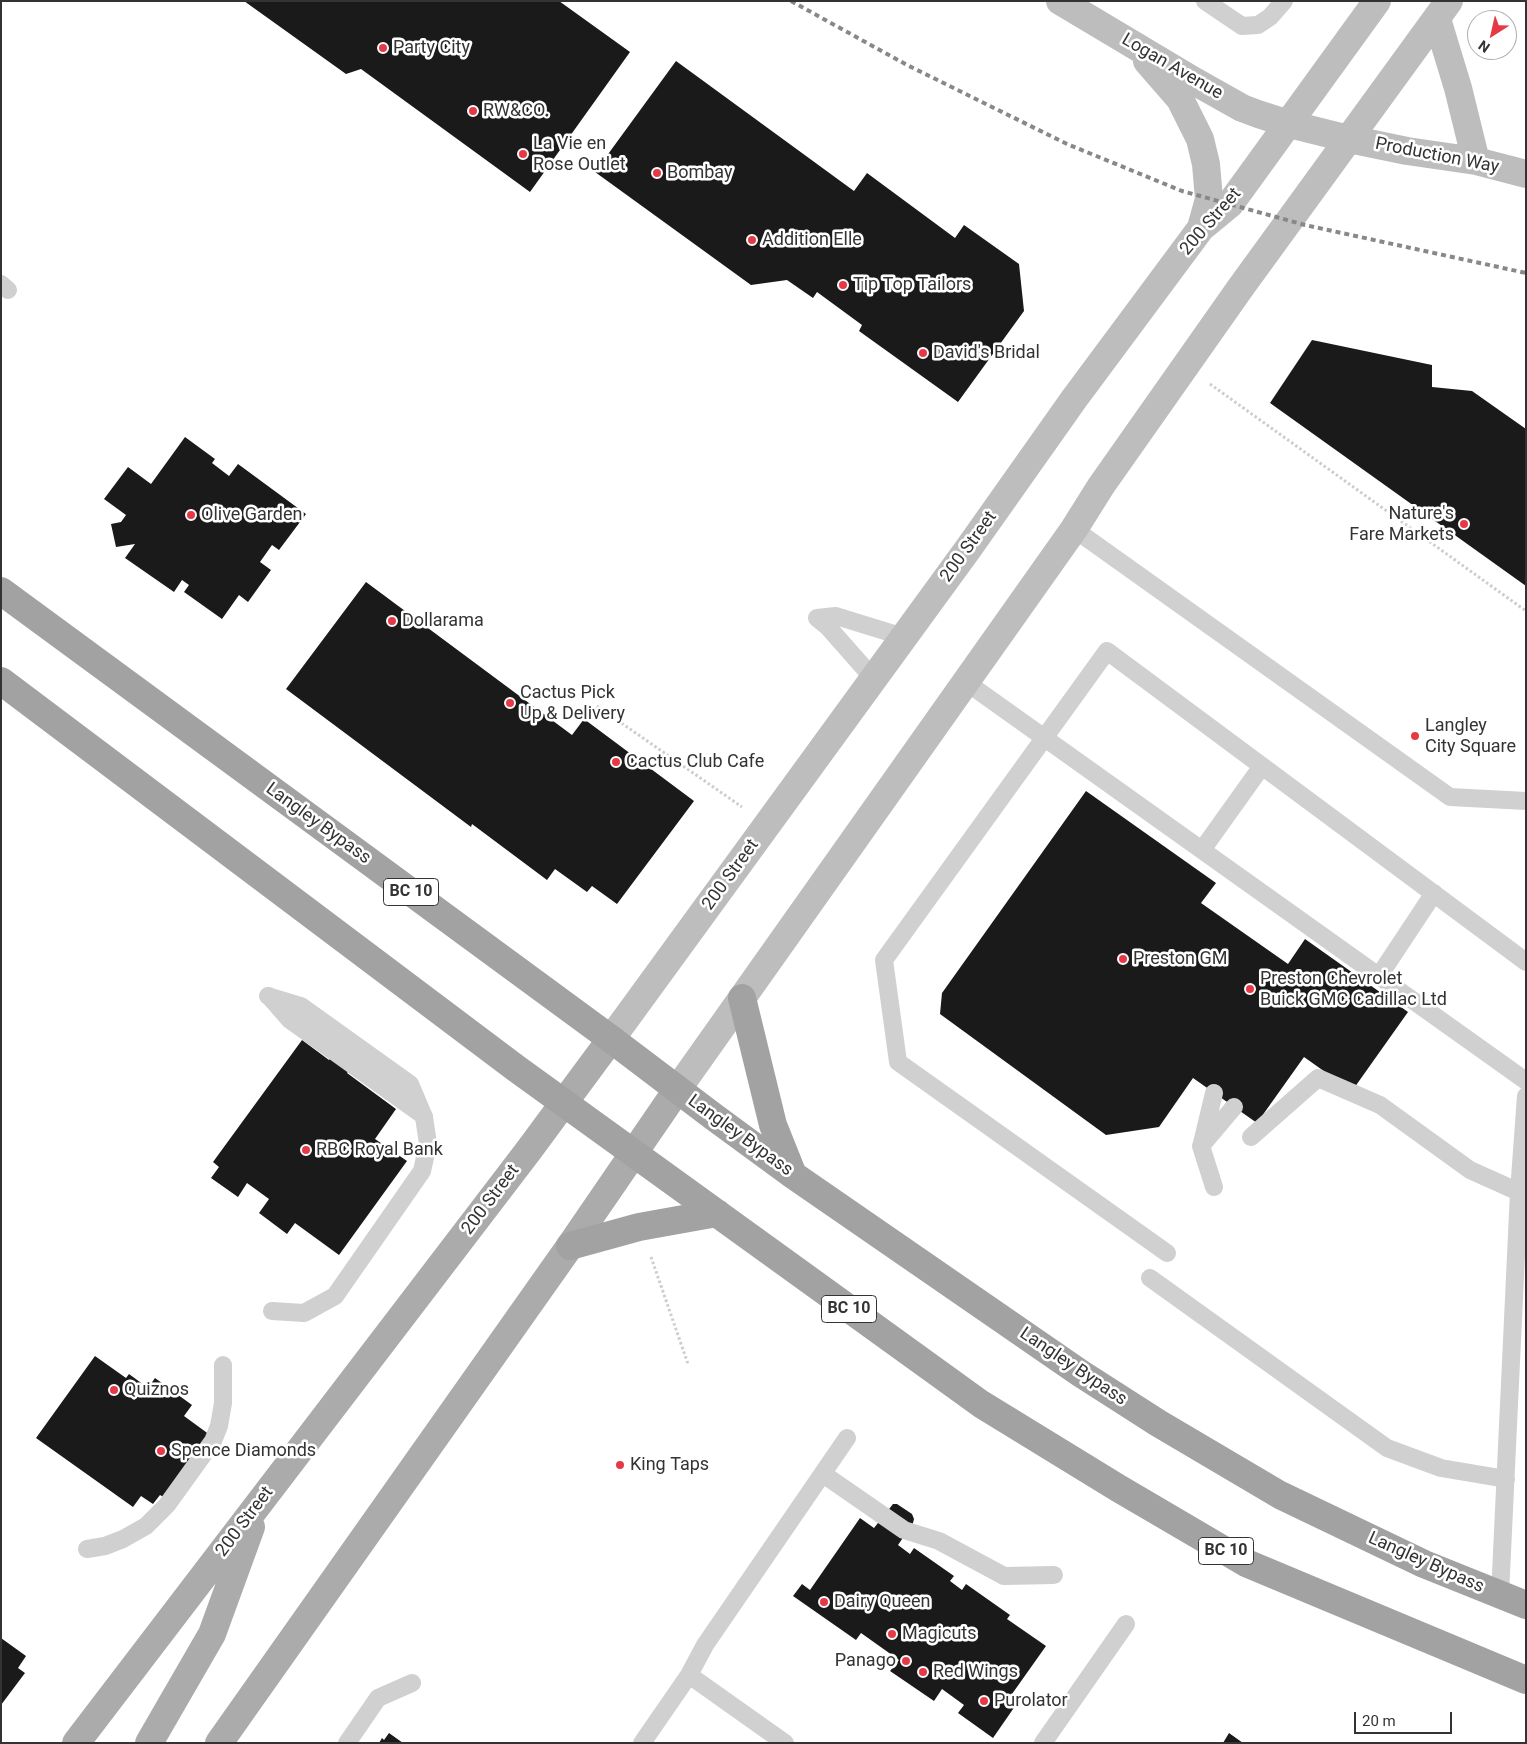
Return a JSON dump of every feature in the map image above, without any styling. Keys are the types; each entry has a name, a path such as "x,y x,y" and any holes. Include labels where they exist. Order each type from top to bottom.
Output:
{"highway":[{"name":"Langley Bypass","path":"1,591 793,1175 1072,1368 1158,1424 1280,1495 1424,1564 1526,1605"},
{"name":"BC 10","path":"1,682 492,1050 981,1404 1118,1488 1246,1563 1526,1680"},
{"path":"742,998 772,1125 793,1175"},
{"path":"570,1246 639,1227 717,1213"}],"main road":[{"name":"200 Street","path":"76,1743 564,1103 904,637 1074,399 1201,228 1230,204 1377,1"},
{"name":"Logan Avenue","path":"1063,2 1242,108 1289,124 1349,139"},
{"path":"219,1743 570,1246 677,1090 1074,529 1118,462 1246,280 1443,10"},
{"path":"1443,10 1458,88 1476,161"},
{"path":"1134,44 1180,100 1200,139 1206,164 1208,199 1201,228"},
{"name":"Production Way","path":"1349,139 1407,151 1476,161 1526,174"},
{"path":"149,1743 212,1634 260,1502"}],"lane":[{"path":"1205,1 1242,26 1258,25 1270,17 1284,1"},
{"path":"1074,529 1450,797 1526,800"},
{"path":"874,678 828,627 817,618 836,616 904,637"},
{"path":"1167,1254 898,1062 884,960 1107,651 1526,962"},
{"path":"966,682 1202,850 1336,954 1379,976 1526,1081"},
{"path":"1202,850 1262,766"},
{"path":"1379,976 1434,893"},
{"path":"268,996 301,1006 410,1084 424,1117 428,1144 422,1171 335,1296 304,1313 272,1311"},
{"path":"1250,1137 1318,1078 1380,1105 1470,1170 1519,1192"},
{"path":"1214,1093 1201,1146 1214,1187"},
{"path":"1500,1595 1519,1192 1526,1096"},
{"path":"1201,1146 1234,1107"},
{"path":"1150,1278 1387,1448 1441,1468 1506,1479"},
{"path":"87,1549 105,1546 123,1539 146,1526 168,1505 213,1441 224,1403 222,1365"},
{"path":"642,1743 689,1675 705,1644 848,1438"},
{"path":"823,1474 904,1530 939,1541 1004,1576 1054,1575"},
{"path":"1043,1743 1126,1624"},
{"path":"689,1675 785,1743"},
{"path":"347,1743 378,1698 412,1683"}],"path":[{"path":"1206,381 1526,611"},
{"path":"597,706 742,807"},
{"path":"650,1254 688,1364"}],"building":[{"path":"244,1 559,1 630,52 530,192 361,69 346,74"},
{"path":"676,61 854,191 867,173 955,238 964,225 1019,264 1024,311 958,402 859,331 862,325 817,292 813,298 787,280 751,285 595,172"},
{"path":"1312,340 1432,365 1432,387 1472,391 1526,429 1526,586 1270,403"},
{"path":"185,437 215,459 212,463 229,476 238,464 306,514 279,550 272,545 260,562 271,570 248,602 239,595 222,619 184,592 189,585 182,580 174,592 125,558 135,544 116,547 111,524 121,522 126,515 104,499 128,467 151,484"},
{"path":"366,582 572,735 584,719 694,801 617,904 592,886 587,892 555,869 547,880 472,824 471,827 286,689"},
{"name":"Preston GM","path":"1086,791 1216,883 1201,903 1288,964 1305,939 1408,1012 1352,1091 1304,1057 1257,1123 1193,1078 1159,1127 1106,1135 940,1014 942,993"},
{"name":"RBC Royal Bank","path":"302,1040 329,1060 344,1040 361,1053 347,1073 396,1109 375,1139 407,1161 339,1255 295,1223 287,1234 259,1213 269,1199 247,1183 238,1197 211,1178 219,1167 213,1162"},
{"path":"95,1356 126,1378 129,1374 148,1388 155,1378 192,1405 184,1416 210,1435 165,1498 160,1495 153,1504 141,1496 133,1507 36,1438"},
{"path":"893,1504 897,1504 912,1514 914,1519 898,1545 910,1554 914,1548 954,1576 950,1581 962,1590 966,1584 1010,1615 1007,1619 1046,1646 1012,1694 1020,1699 993,1738 958,1713 964,1705 942,1689 934,1701 890,1671 899,1660 861,1633 856,1640 793,1596 802,1584 810,1590 860,1518 874,1528"},
{"path":"1,1638 26,1656 18,1668 25,1673 1,1705"},
{"path":"389,1733 403,1743 379,1743"},
{"path":"1229,1733 1243,1743 1223,1743"}],"railway":[{"path":"791,1 907,65 1067,144 1182,191 1305,225 1526,273"}],"place":[{"name":"Party City","path":"383,48"},
{"name":"RW&CO.","path":"473,111"},
{"name":"La Vie en Rose Outlet","path":"523,154"},
{"name":"Bombay","path":"657,173"},
{"name":"Addition Elle","path":"752,240"},
{"name":"Tip Top Tailors","path":"843,285"},
{"name":"David's Bridal","path":"923,353"},
{"name":"Olive Garden","path":"191,515"},
{"name":"Nature's Fare Markets","path":"1464,524"},
{"name":"Dollarama","path":"392,621"},
{"name":"Cactus Pick Up & Delivery","path":"510,703"},
{"name":"Langley City Square","path":"1415,736"},
{"name":"Cactus Club Cafe","path":"616,762"},
{"name":"Preston GM","path":"1123,959"},
{"name":"Preston Chevrolet Buick GMC Cadillac Ltd","path":"1250,989"},
{"name":"RBC Royal Bank","path":"306,1150"},
{"name":"Quiznos","path":"114,1390"},
{"name":"Spence Diamonds","path":"161,1451"},
{"name":"King Taps","path":"620,1465"},
{"name":"Dairy Queen","path":"824,1602"},
{"name":"Magicuts","path":"892,1634"},
{"name":"Panago","path":"906,1661"},
{"name":"Red Wings","path":"923,1672"},
{"name":"Purolator","path":"984,1701"}]}
